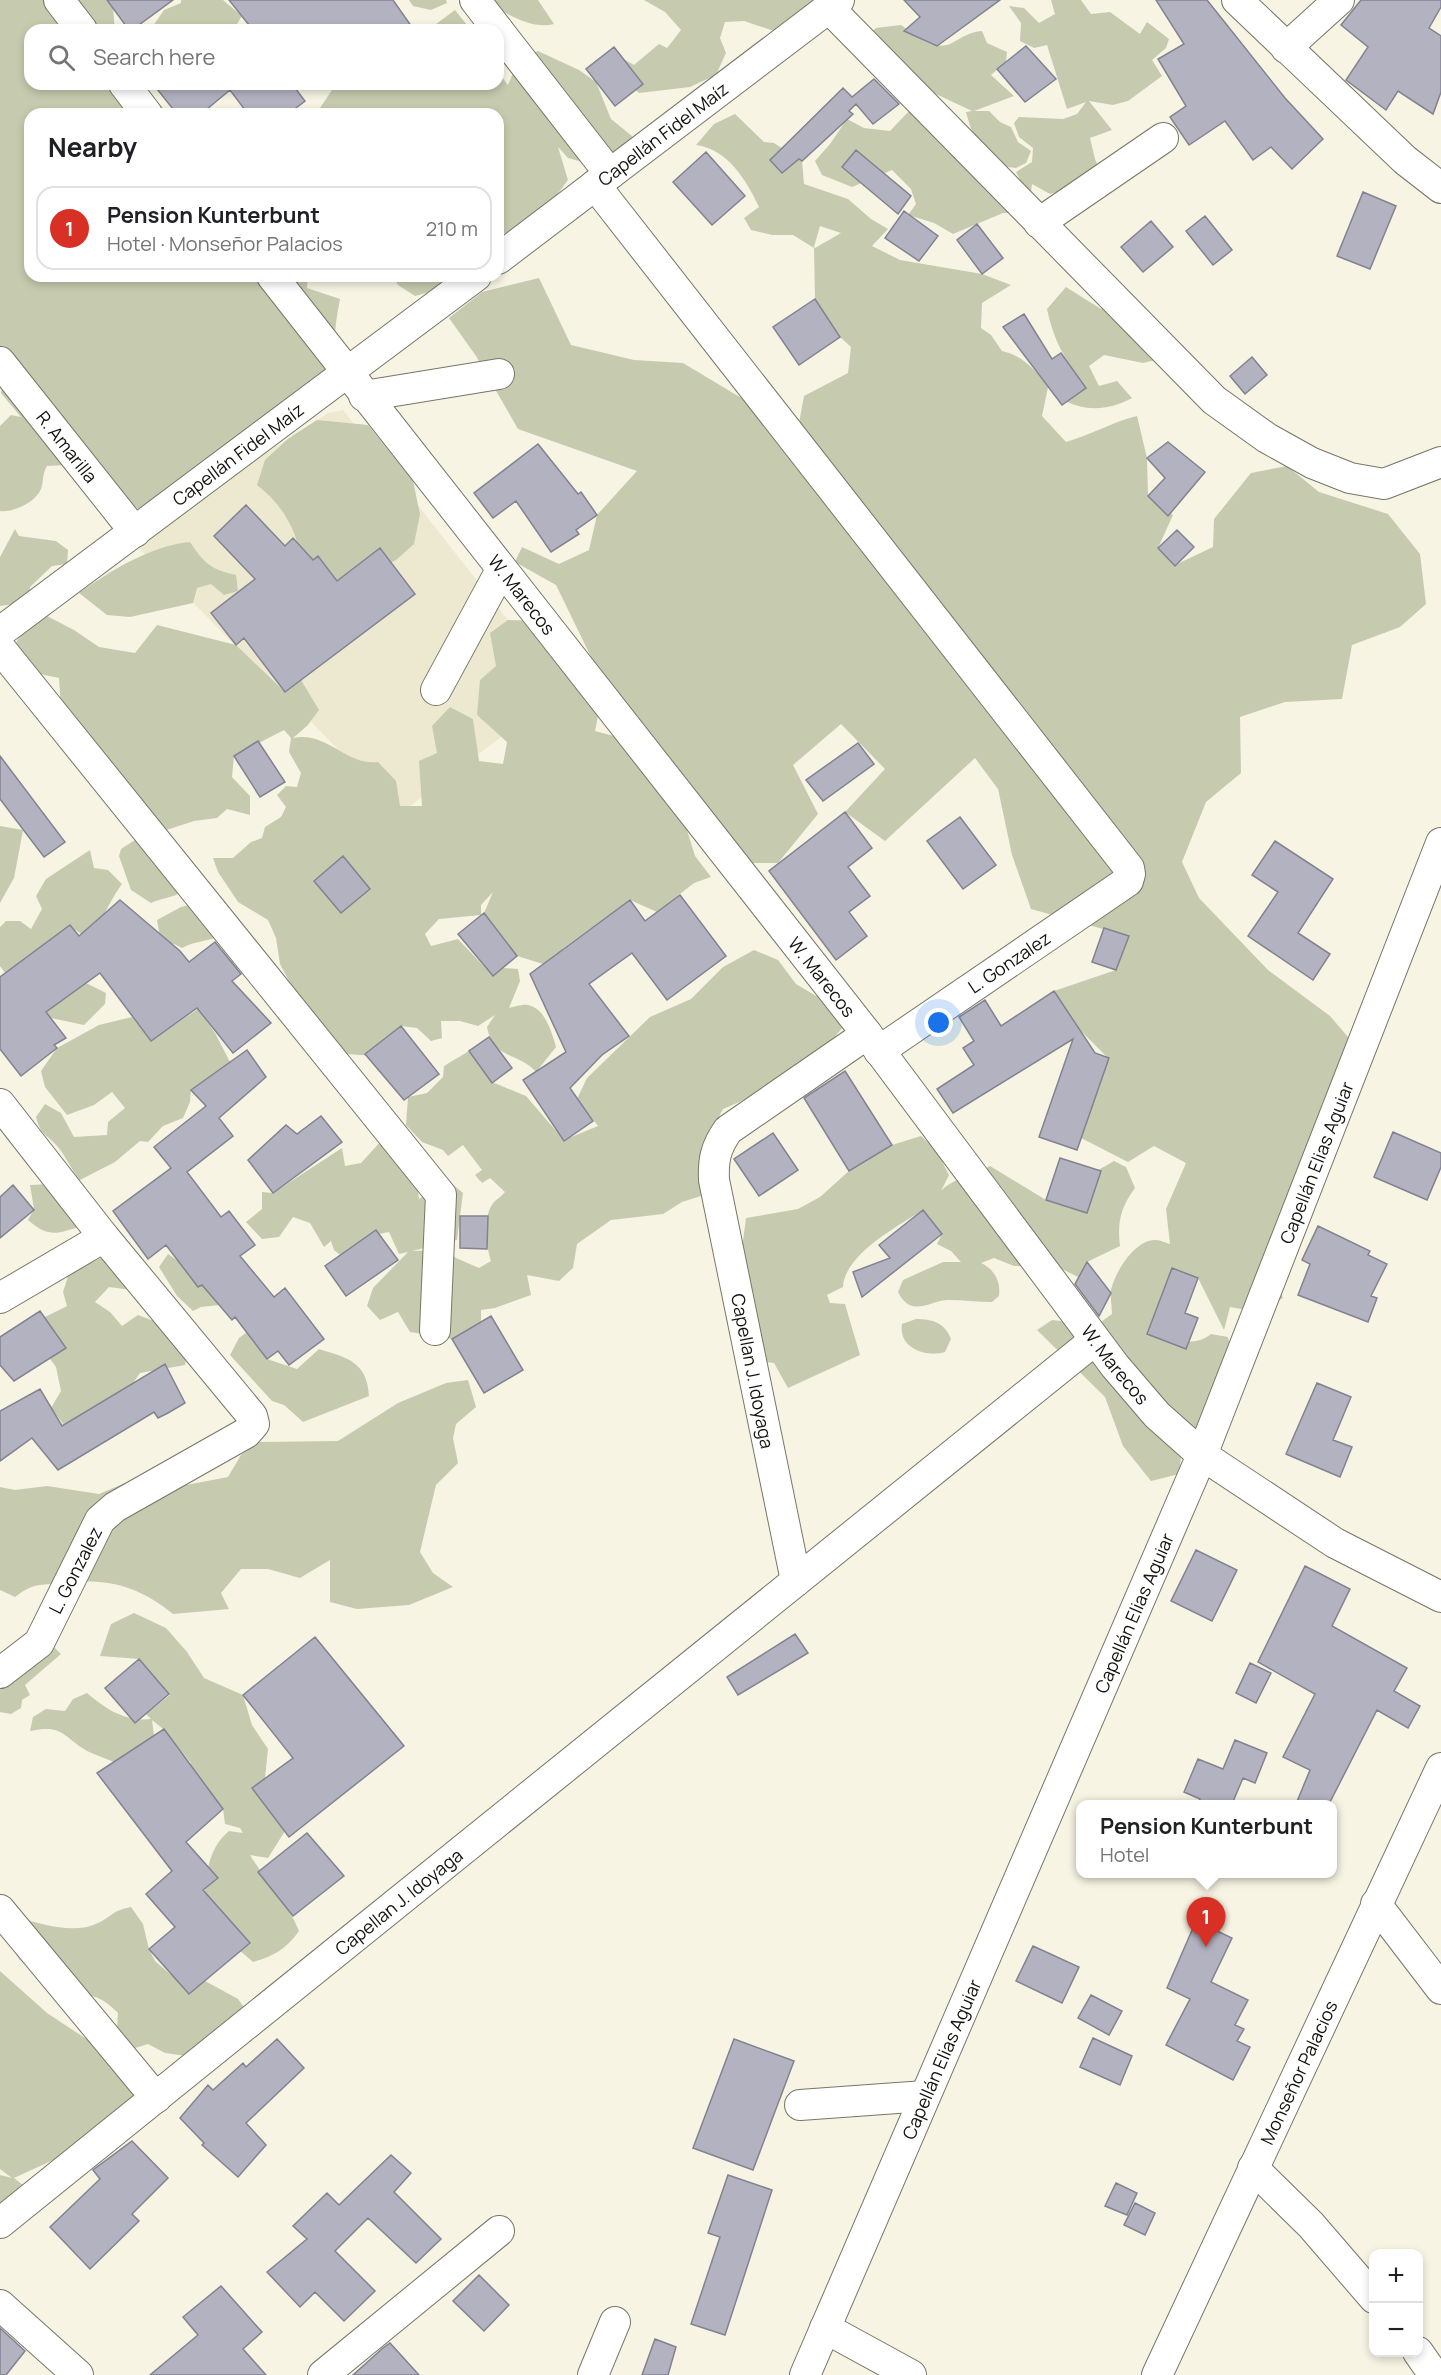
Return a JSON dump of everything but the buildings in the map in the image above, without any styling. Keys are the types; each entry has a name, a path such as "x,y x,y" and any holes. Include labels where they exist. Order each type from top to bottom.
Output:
{"street":[{"path":"59,0 77,24"},
{"path":"475,0 493,24"},
{"path":"1237,0 1406,160 1441,188"},
{"path":"1286,48 1339,0"},
{"path":"833,4 1040,223 1214,400 1267,438 1312,463 1350,478 1384,484 1441,462"},
{"name":"Capellán Fidel Maíz","path":"504,254 833,4"},
{"path":"504,39 602,179"},
{"path":"129,90 142,108"},
{"path":"1040,223 1163,138"},
{"name":"L. Gonzalez","path":"602,179 1129,868 1128,881 873,1042 728,1130 718,1144 713,1160"},
{"name":"W. Marecos","path":"277,282 873,1042 1095,1340 1157,1415 1202,1455 1335,1543 1441,1598"},
{"name":"Capellán Fidel Maíz","path":"0,632 135,532 356,385 469,282"},
{"name":"R. Amarilla","path":"0,362 135,532"},
{"path":"356,385 499,374"},
{"path":"436,690 501,570"},
{"path":"0,648 441,1195 435,1330"},
{"name":"Capellán Elias Aguiar","path":"805,2375 1202,1455 1441,843"},
{"path":"0,1104 104,1237 0,1298"},
{"name":"Capellan J. Idoyaga","path":"713,1160 714,1180 796,1581"},
{"name":"L. Gonzalez","path":"0,1673 39,1642 100,1520 115,1507 246,1433 254,1424 252,1416 104,1237"},
{"name":"Capellan J. Idoyaga","path":"0,2223 1095,1340"},
{"name":"Monseñor Palacios","path":"1157,2375 1441,1768"},
{"path":"1376,1904 1441,1989"},
{"path":"0,1910 156,2098"},
{"path":"800,2105 925,2096"},
{"path":"1253,2168 1311,2225 1369,2292"},
{"path":"323,2375 499,2231"},
{"path":"0,2305 78,2375"},
{"path":"593,2375 615,2322"},
{"path":"825,2328 911,2375"},
{"path":"1421,2357 1434,2375"}],"shaded area":[{"path":"343,410 563,690 401,813 131,540 328,413"}],"green space":[{"path":"0,0 107,0 113,8 114,24 24,24 24,90 143,90 163,108 24,108 24,282 308,282 307,288 340,299 335,336 337,374 162,502 139,509 100,487 68,465 47,466 41,489 34,498 17,508 0,511 0,426 11,415 21,417 1,393 6,370 0,362"},
{"path":"181,0 223,0 242,16 237,24 154,24 164,10 181,3"},
{"path":"409,0 446,0 447,3 431,10 413,6"},
{"path":"486,0 538,0 554,24 536,25 518,19"},
{"path":"644,0 812,0 816,8 780,33 744,21 725,22 720,38 726,53 716,75 690,87 639,93 626,82 622,58 634,65 659,44 667,48 681,30 665,12"},
{"path":"1051,0 1081,0 1091,14 1110,12 1140,34 1147,22 1169,39 1166,48 1152,60 1162,76 1128,101 1113,105 1089,101 1112,130 1090,138 1101,173 1070,189 1050,194 1032,184 1030,199 1016,172 1032,162 1033,148 1019,137 1014,123 1019,117 1063,119 1077,114 1086,102 1067,109 1047,45 1034,48 1020,41 1021,23 1009,6 1024,8 1039,23 1055,14"},
{"path":"455,10 466,24 436,24"},
{"path":"901,25 925,41 938,45 952,43 982,31 987,43 1007,52 1006,62 991,75 1014,96 974,111 989,111 1000,122 1011,127 1018,142 1031,151 1026,163 1016,168 992,165 971,129 966,112 972,111 921,87 866,37 876,28"},
{"path":"538,51 579,70 596,82 611,119 632,136 624,157 594,165 568,158 558,147 568,180 539,215 522,226 504,233 504,108 320,108 332,90 504,90 504,80 508,85 519,58"},
{"path":"932,98 956,116 956,138 1021,213 1003,213 953,234 934,223 908,215 916,204 911,189 892,170 852,187 822,175 815,161 847,119 864,128 890,131 909,111"},
{"path":"735,114 764,142 774,143 802,161 804,184 848,199 871,219 888,229 872,246 900,260 982,274 1011,285 982,303 981,328 991,335 1002,351 1017,356 1028,364 1048,387 1042,416 1066,442 1137,416 1147,458 1148,496 1173,515 1158,548 1175,565 1213,547 1214,519 1251,473 1287,466 1319,492 1388,514 1420,554 1426,604 1400,627 1352,645 1342,699 1285,702 1240,717 1241,773 1206,802 1182,862 1199,898 1268,970 1330,1016 1360,1051 1273,1274 1283,1298 1258,1312 1230,1307 1224,1330 1198,1278 1173,1269 1147,1334 1189,1342 1211,1334 1228,1337 1233,1359 1216,1409 1182,1449 1179,1474 1151,1481 1123,1446 1105,1397 1037,1330 1052,1320 1097,1325 1112,1314 1113,1283 1127,1258 1148,1241 1158,1240 1170,1244 1166,1209 1186,1163 1154,1146 1128,1162 1081,1138 1108,1058 1078,1028 1054,991 1116,970 1128,936 1031,909 1012,855 998,789 975,758 885,841 845,812 885,769 841,724 793,765 818,814 778,863 732,863 695,812 687,830 695,856 711,877 694,883 657,912 630,900 562,949 566,971 517,956 484,913 493,892 481,905 481,915 439,919 425,934 431,946 458,939 493,976 503,968 518,969 520,981 509,1008 528,1005 539,1011 547,1022 556,1047 536,1072 529,1065 501,1051 495,1045 487,1027 495,1015 478,1026 460,1021 441,1021 442,1038 431,1041 417,1028 401,1026 374,1056 347,1054 317,1034 280,964 276,938 268,920 238,902 218,872 213,858 233,858 251,842 262,838 265,827 281,817 286,807 277,795 286,786 297,787 301,773 289,752 291,738 284,730 234,756 232,777 250,796 250,815 227,809 217,818 194,821 151,835 95,754 88,732 62,724 59,678 40,674 12,648 22,634 47,616 74,630 99,647 135,653 157,625 236,645 285,692 301,680 319,710 307,726 293,738 316,739 356,759 378,762 396,781 400,806 422,806 419,761 437,753 432,726 450,707 473,719 479,761 503,764 507,742 477,715 480,680 496,666 490,633 508,620 542,621 592,659 556,585 515,562 522,547 559,564 589,550 597,515 637,471 518,429 476,356 449,318 482,292 539,278 571,345 634,360 683,363 763,411 799,423 804,396 848,373 851,347 840,337 815,299 814,248 793,235 772,235 751,230 744,218 759,207 742,176 717,152 696,145 714,124","holes":["820,226 841,233 815,248 814,247","599,711 621,738 595,731"]},
{"path":"396,282 449,282 445,288 415,296"},
{"path":"1066,287 1101,309 1122,307 1160,359 1143,363 1104,355 1089,366 1099,386 1117,381 1132,398 1114,405 1096,408 1079,406 1061,399 1073,369 1057,340 1047,309"},
{"path":"317,420 368,425 413,481 420,514 414,544 396,560 343,586 301,568 298,544 289,522 275,502 257,485 265,460 289,438"},
{"path":"15,529 19,536 56,541 68,550 67,564 52,566 30,587 29,602 0,606 0,557"},
{"path":"190,542 208,564 236,575 238,591 224,595 211,584 197,588 193,603 130,617 107,615 79,593 132,560 161,548"},
{"path":"0,826 23,830 14,878 0,903"},
{"path":"135,840 153,849 183,891 151,903 131,890 119,856 121,849"},
{"path":"90,850 94,868 108,870 122,884 105,912 96,925 83,935 72,928 21,961 54,1006 86,983 106,993 105,1004 84,1025 51,1018 29,1005 0,966 0,927 6,921 20,921 31,929 42,909 36,896 46,879"},
{"path":"197,903 219,936 182,948 174,944 161,943 157,920 181,907"},
{"path":"754,950 778,960 796,984 833,1006 842,1028 826,1045 747,1098 723,1109 709,1136 704,1195 682,1202 663,1214 611,1220 577,1244 573,1268 559,1281 527,1275 531,1295 495,1308 481,1310 481,1323 473,1335 452,1339 410,1332 398,1312 380,1320 367,1306 373,1288 408,1252 399,1254 389,1232 379,1234 372,1247 346,1260 334,1250 331,1241 324,1247 310,1223 293,1217 279,1237 262,1239 246,1222 262,1209 262,1192 273,1193 342,1148 345,1166 361,1163 383,1139 417,1184 419,1199 425,1195 439,1200 451,1183 463,1193 457,1240 412,1251 447,1250 456,1258 479,1268 491,1261 486,1223 490,1208 505,1192 490,1178 482,1183 475,1175 482,1170 463,1145 448,1156 443,1150 422,1142 406,1125 408,1097 427,1093 443,1077 444,1066 469,1051 492,1082 526,1096 564,1140 598,1126 577,1099 587,1078 650,1017 691,999 723,967"},
{"path":"198,1009 215,1033 230,1062 191,1090 190,1102 183,1118 163,1126 148,1142 140,1141 115,1162 80,1180 82,1226 53,1233 35,1226 28,1220 34,1209 30,1185 52,1184 64,1175 79,1179 58,1147 40,1128 36,1117 45,1104 61,1113 74,1137 107,1135 108,1122 125,1108 112,1092 94,1105 67,1115 45,1087 41,1071 57,1048 99,1025 132,1017 151,1041"},
{"path":"921,1136 937,1151 949,1175 941,1191 958,1180 990,1166 1046,1200 1114,1161 1126,1167 1135,1188 1121,1215 1120,1246 1087,1262 1078,1277 1058,1267 1014,1266 994,1258 981,1263 993,1272 998,1281 999,1296 992,1302 949,1300 916,1307 909,1305 898,1292 903,1280 943,1262 961,1262 951,1251 937,1244 942,1234 923,1210 874,1242 852,1264 843,1287 827,1295 830,1303 845,1304 860,1355 788,1388 774,1363 758,1361 725,1254 743,1241 746,1218 798,1209 820,1197 849,1171 892,1145"},
{"path":"168,1254 178,1261 194,1263 219,1305 201,1307 193,1311 177,1296 159,1267"},
{"path":"101,1258 124,1271 132,1290 109,1287 95,1302 110,1312 122,1326 138,1315 151,1320 171,1319 188,1345 185,1365 140,1373 133,1383 102,1402 101,1420 83,1428 64,1425 51,1408 61,1391 56,1367 44,1351 39,1320 67,1306 63,1292 69,1273"},
{"path":"916,1319 933,1321 945,1329 951,1339 945,1352 930,1354 909,1345 904,1339 902,1324"},
{"path":"247,1332 267,1359 297,1369 319,1349 347,1359 360,1369 369,1396 303,1422 284,1405 272,1401 230,1355 239,1338"},
{"path":"468,1380 476,1407 456,1424 453,1438 458,1463 436,1485 420,1552 433,1573 453,1587 409,1605 357,1609 330,1602 330,1560 300,1578 268,1569 241,1569 221,1593 229,1609 173,1614 147,1596 107,1583 78,1582 37,1586 15,1597 0,1590 0,1487 15,1490 47,1486 99,1494 125,1483 181,1486 228,1477 241,1455 260,1442 338,1441 398,1403 446,1383"},
{"path":"134,1613 166,1628 187,1652 204,1678 243,1695 252,1725 268,1749 265,1778 253,1788 285,1831 268,1858 250,1855 289,1911 299,1931 289,1943 267,1957 253,1962 238,1949 203,1905 209,1865 221,1838 229,1831 243,1833 240,1828 225,1824 223,1809 210,1792 163,1786 191,1763 163,1729 152,1720 154,1735 114,1762 87,1751 56,1730 30,1731 33,1717 46,1709 65,1711 73,1699 87,1693 116,1713 133,1718 151,1719 146,1714 170,1695 139,1659 100,1656 111,1624"},
{"path":"52,1645 61,1654 25,1685 30,1695 22,1700 21,1708 11,1714 0,1712 0,1685"},
{"path":"131,1907 143,1924 149,1949 155,1961 170,1974 194,1989 196,1976 238,1999 253,2019 187,2056 165,2053 148,2044 132,2049 117,2029 118,2013 93,1996 79,1995 62,1998 19,1959 5,1935 19,1918 58,1927 79,1928 98,1923 116,1912"},
{"path":"0,1971 47,2013 132,2069 138,2121 14,2178 28,2189 0,2230 0,2175 12,2178 0,2169"}],"place":[{"name":"Pension Kunterbunt","path":"1206,1947"}]}
